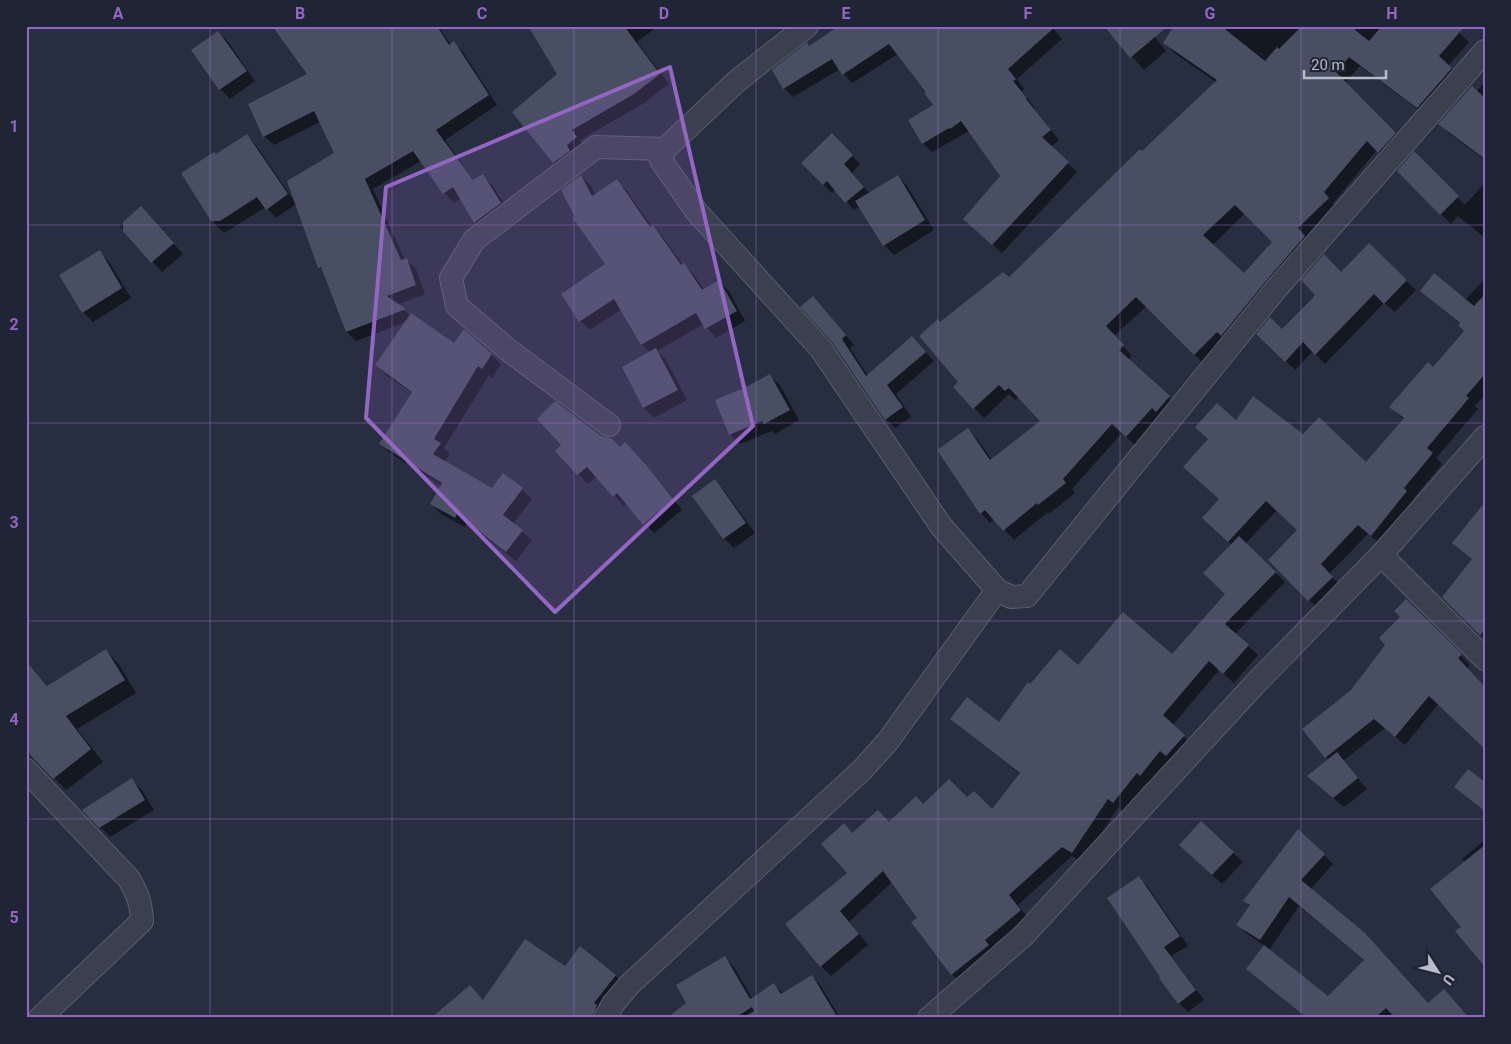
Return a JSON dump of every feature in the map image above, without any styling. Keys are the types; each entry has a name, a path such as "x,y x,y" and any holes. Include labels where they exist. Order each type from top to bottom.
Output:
{"street":[{"path":"807,26 737,80 665,149 660,160 696,211 821,349 941,526 998,590 1011,597 1027,596 1276,289 1485,51"},
{"path":"609,425 507,349 457,306 451,278 474,240 596,147 665,149"},
{"path":"929,1018 1023,936 1255,684 1381,555 1485,437"},
{"path":"1381,555 1485,659"},
{"path":"605,1018 613,1004 629,985 862,770 888,741 998,590"},
{"path":"26,770 129,879 137,892 141,904 142,921 40,1018"}],"highlighted area":[{"path":"670,67 753,426 555,612 366,418 386,187"}],"building":[{"path":"272,26 437,26 449,45 454,41 489,95 436,130 473,180 483,174 501,203 474,223 453,187 443,194 413,151 365,179 401,260 407,258 416,285 387,296 406,309 346,332 321,267 318,268 287,181 334,153 314,111 263,137 248,104 307,74"},
{"path":"528,26 624,26 660,74 634,94 572,130 577,137 567,145 570,151 553,163 512,112 557,74"},
{"path":"839,26 1056,26 1008,69 1016,79 1013,81 1051,130 1042,137 1069,162 992,245 963,219 1000,176 961,121 922,144 908,120 933,105 924,93 926,92 889,44 842,75 832,59 783,89 772,70 807,42 809,46"},
{"path":"1104,26 1168,26 1130,58"},
{"path":"1174,26 1221,26 1265,61 1277,47 1279,49 1302,26 1350,26 1369,41 1382,26 1465,26 1439,56 1452,68 1417,108 1349,57 1336,72 1396,133 1378,153 1367,141 1324,192 1329,198 1298,228 1305,236 1221,336 1217,332 1194,355 1136,297 1106,326 1124,345 1119,350 1170,396 1156,412 1152,408 1126,437 1112,424 1063,479 1066,483 1038,505 1037,503 1003,531 985,510 980,514 937,450 968,428 990,460 1040,421 1009,388 1005,391 999,385 973,409 953,387 958,382 919,336 938,319 940,322 1003,272 1009,277 1140,149 1142,151 1217,80 1163,43","holes":["1235,205 1272,242 1244,273 1203,235"]},
{"path":"218,31 247,71 219,90 191,50"},
{"path":"1472,86 1485,98 1485,159 1438,124"},
{"path":"832,133 853,155 844,164 864,187 845,203 827,181 823,185 801,163"},
{"path":"247,134 288,194 266,210 257,197 220,221 211,221 181,173"},
{"path":"1414,151 1459,196 1440,215 1397,171"},
{"path":"581,175 592,196 617,179 650,227 653,225 681,265 684,263 702,290 719,280 737,311 705,329 696,313 641,345 614,299 579,322 561,294 605,264 573,218 575,217 561,190"},
{"path":"898,175 925,220 883,246 855,201"},
{"path":"141,206 174,243 151,263 123,231 123,222"},
{"path":"1369,243 1407,280 1384,304 1374,294 1315,355 1303,342 1285,362 1256,334 1270,317 1282,329 1312,299 1315,295 1301,280 1324,254 1341,272"},
{"path":"100,250 122,288 82,313 59,275"},
{"path":"1434,273 1474,306 1485,294 1485,374 1466,396 1469,398 1427,448 1433,453 1404,488 1407,491 1371,536 1358,525 1321,564 1333,577 1308,601 1268,560 1297,530 1266,501 1228,542 1202,518 1219,499 1183,467 1208,439 1195,427 1217,403 1236,420 1253,396 1303,434 1319,417 1366,462 1404,418 1389,407 1428,362 1433,367 1464,331 1458,325 1460,323 1420,291"},
{"path":"813,296 846,335 842,339 866,376 912,336 926,352 887,385 903,407 885,420 832,342 800,307"},
{"path":"411,313 454,343 464,329 492,354 482,369 478,366 434,439 441,443 433,454 492,488 503,473 523,488 503,515 523,530 506,552 457,514 455,518 430,504 442,483 379,444 412,392 375,365"},
{"path":"656,348 678,390 643,408 622,367"},
{"path":"770,374 790,410 764,424 762,421 729,435 715,400"},
{"path":"555,401 601,436 611,438 620,447 625,442 673,499 643,525 617,493 613,497 587,467 577,475 555,451 561,445 537,419"},
{"path":"715,479 746,523 723,539 692,496"},
{"path":"1485,502 1485,630 1480,635 1442,597 1472,559 1452,543"},
{"path":"1239,536 1276,572 1225,624 1249,645 1223,674 1209,661 1163,715 1185,735 1166,756 1160,751 1140,776 1137,773 1113,803 1108,799 1072,853 1062,847 1009,895 1021,910 985,940 989,945 951,975 911,922 917,918 883,871 840,911 859,934 820,967 785,924 847,873 821,844 844,823 852,833 878,810 889,822 916,796 923,804 949,779 967,797 974,791 992,809 1020,773 950,719 967,697 999,722 1028,682 1030,684 1060,649 1078,665 1123,612 1172,654 1225,594 1203,573"},
{"path":"1406,599 1462,654 1458,658 1485,687 1485,749 1429,696 1395,737 1374,719 1325,758 1302,729 1351,690 1385,645 1379,638 1400,617 1394,611"},
{"path":"106,649 125,680 66,716 91,749 53,779 26,750 26,661 47,686"},
{"path":"1337,752 1358,778 1333,798 1307,776"},
{"path":"1468,769 1485,782 1485,811 1454,787"},
{"path":"132,778 145,800 99,828 82,810"},
{"path":"1201,821 1234,852 1212,875 1179,845"},
{"path":"1298,829 1325,854 1301,880 1365,933 1428,1003 1444,989 1469,1018 1395,1018 1386,1008 1375,1018 1305,1018 1246,969 1264,945 1328,996 1364,960 1289,897 1260,940 1236,925 1250,905 1243,901"},
{"path":"1485,845 1485,967 1455,931 1461,927 1430,889"},
{"path":"1139,876 1180,936 1164,947 1196,990 1178,1004 1107,898"},
{"path":"525,939 565,966 580,946 616,975 594,1003 597,1005 592,1018 431,1018 470,985 483,1000"},
{"path":"725,956 750,999 774,983 781,994 812,975 838,1018 742,1018 754,1011 752,1007 735,1018 667,1018 686,1003 676,985"}]}
